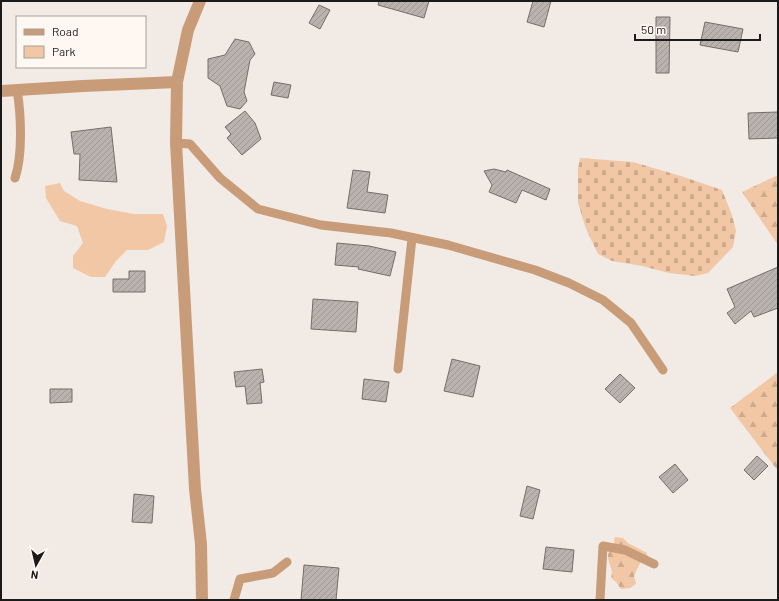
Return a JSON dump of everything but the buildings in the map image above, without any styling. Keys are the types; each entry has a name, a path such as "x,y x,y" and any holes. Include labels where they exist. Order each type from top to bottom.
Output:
{"street":[{"path":"200,1 188,30 177,82 176,143 195,489 201,544 202,600"},
{"path":"1,91 177,82"}],"lane":[{"path":"15,178 19,166 20,106 17,90"},
{"path":"176,143 190,144 220,178 258,209 321,225 391,234 448,245 535,270 569,283 603,300 631,323 663,370"},
{"path":"398,369 412,238"},
{"path":"600,600 603,546 625,550 654,564"},
{"path":"234,600 240,579 273,573 287,562"}],"green space":[{"path":"580,158 633,162 722,190 732,215 736,231 733,247 708,273 695,276 669,273 642,266 612,261 598,254 586,229 578,203 578,169"},
{"path":"778,175 778,245 742,192"},
{"path":"60,183 64,191 80,201 107,209 134,214 163,214 167,226 164,242 148,250 127,250 116,261 105,277 91,277 73,268 73,256 83,243 77,226 60,221 46,198 45,186"},
{"path":"778,372 778,471 730,408"},
{"path":"615,537 623,538 628,543 647,553 648,561 640,563 634,576 636,584 630,588 621,589 611,578 612,572 608,554 614,544"}]}
